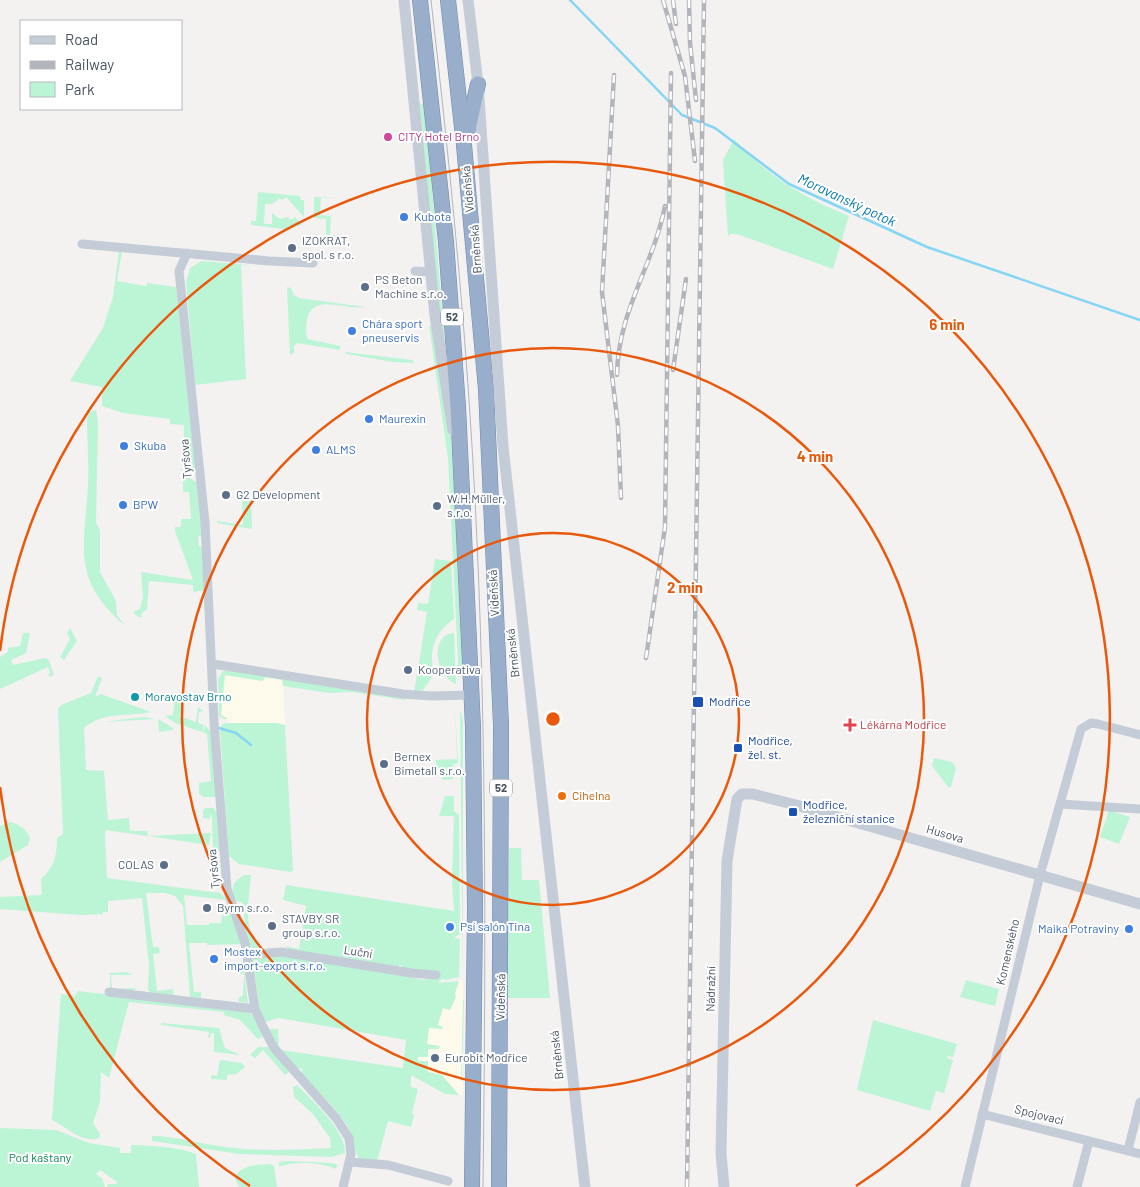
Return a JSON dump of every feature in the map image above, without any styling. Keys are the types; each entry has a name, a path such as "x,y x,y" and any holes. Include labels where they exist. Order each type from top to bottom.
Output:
{"highway":[{"name":"52","path":"420,0 446,242 458,407 471,695 475,910 472,1187"},
{"name":"Vídeňská","path":"448,0 464,144 486,389 501,725 499,1187"},
{"path":"464,144 478,84"}],"street":[{"path":"404,0 437,330 461,489"},
{"path":"468,0 478,84"},
{"name":"Brněnská","path":"478,84 503,446 584,1187"},
{"path":"82,244 269,261 313,263"},
{"name":"Tyršova","path":"187,254 179,271 204,514 213,664 214,722 228,890 247,955 255,1009 274,1048 344,1129 352,1147 343,1187"},
{"path":"415,271 431,272"},
{"path":"213,664 402,694 431,696 471,695"},
{"name":"Komenského","path":"964,1187 1040,875 1079,736 1085,726 1098,724 1140,736"},
{"name":"Husova","path":"742,794 753,794 1140,904"},
{"name":"Nádražní","path":"724,1187 721,1153 727,861 737,799 742,794"},
{"path":"1060,804 1140,809"},
{"name":"Luční","path":"247,955 281,952 411,973 436,975"},
{"path":"109,992 255,1009"},
{"path":"1128,1150 1140,1102"},
{"name":"Spojovací","path":"982,1114 1140,1154"},
{"path":"1077,1187 1089,1141"},
{"path":"350,1162 388,1165 448,1181"}],"shaded area":[{"path":"224,675 263,681 264,677 283,680 285,725 277,723 228,723 228,719 221,715"},
{"path":"463,980 463,1095 445,1094 405,1071 438,984"}],"green space":[{"path":"420,103 425,106 446,356 439,310"},
{"path":"734,139 760,164 787,185 817,202 849,216 833,269 737,234 730,234 728,237 723,160"},
{"path":"258,192 300,196 301,200 304,200 304,217 286,197 282,201 280,198 272,204 265,204 264,224 272,224 272,213 280,219 288,217 291,220 295,217 302,225 284,229 251,225 251,221 256,221"},
{"path":"314,197 339,198 321,198 320,215 331,216 330,235 341,236 340,241 326,240 326,219 314,218"},
{"path":"119,250 122,251 117,281 145,286 147,286 147,283 176,287 195,467 190,470 177,470 183,469 184,425 170,424 170,419 123,413 102,406 102,387 70,381 103,328 113,297"},
{"path":"202,261 259,266 241,265 246,379 195,385 186,283 190,268"},
{"path":"287,287 291,288 294,295 299,298 365,307 357,308 330,304 315,307 310,312 306,328 308,339 340,346 340,350 297,343 294,346 294,353 290,355"},
{"path":"429,325 433,329 451,437 462,665 459,682 448,458"},
{"path":"345,352 412,360 414,363 393,362 346,354"},
{"path":"96,410 98,422 96,523 100,530 100,572 116,601 117,615 125,626 107,609 96,593 88,577 85,561 84,544 88,476 87,419 89,412"},
{"path":"177,478 190,478 197,483 203,537 198,536 199,546 203,548 205,590 193,592 193,585 149,581 147,609 141,614 142,617 138,617 133,612 140,609 143,598 141,572 193,580 175,531 175,527 181,527 181,519 191,519 189,492 183,492 183,479"},
{"path":"251,498 252,529 217,523 217,521 243,525 242,499"},
{"path":"435,559 451,561 454,619 442,630 435,643 432,657 434,673 418,669 427,612 417,610 418,603 428,604"},
{"path":"70,628 77,641 64,660 60,657 70,639 67,633"},
{"path":"23,633 30,633 26,653 11,660 13,665 45,658 48,659 54,674 51,677 48,675 50,673 48,667 0,689 0,657 8,652 8,648 20,646"},
{"path":"454,633 456,684 448,679 443,672 438,655 438,646 441,640 447,635"},
{"path":"223,671 234,671 405,697 405,700 411,701 352,692 329,693 283,686 282,680 265,677 263,681 225,675 221,715 228,719 224,719 219,716 218,679"},
{"path":"417,674 432,677 423,690 414,692"},
{"path":"98,676 102,678 95,697 101,694 151,712 99,719 84,728 86,770 104,771 108,820 129,818 130,831 147,831 148,836 211,833 209,845 106,830 105,836 107,878 220,893 227,900 184,895 187,925 221,923 222,915 230,911 241,944 207,945 207,943 189,943 194,992 201,992 201,999 190,996 183,906 175,896 165,893 146,893 153,947 159,947 160,953 153,954 157,991 173,989 174,997 152,994 148,990 149,965 142,898 108,901 108,912 103,912 103,914 81,915 0,909 0,897 42,895 41,879 52,866 57,838 63,834 58,709 61,705 91,693"},
{"path":"175,698 183,701 180,716 196,722 198,707 203,711 199,712 198,723 204,725 202,732 175,723 165,716 173,715"},
{"path":"455,707 458,763 453,765 453,779 443,780 435,760 457,759"},
{"path":"460,711 463,720 463,978"},
{"path":"143,717 156,719 103,722"},
{"path":"158,719 173,728 173,730 159,732"},
{"path":"277,723 285,725 293,870 291,872 239,864 229,856 220,731 222,724"},
{"path":"205,725 211,732 216,797 203,797 199,793 199,783 211,781 207,734 203,732"},
{"path":"934,758 952,762 956,768 951,787 949,788 932,766"},
{"path":"445,796 454,796 454,811 459,815 460,934 454,938 460,939 459,977 442,979 438,983 459,981 455,993 456,997 450,1010 443,1008 438,1025 443,1027 442,1029 429,1028 427,1044 440,1046 439,1049 428,1049 428,1057 418,1057 418,1061 428,1061 428,1072 442,1075 459,1095 445,1094 411,1075 411,1087 418,1089 412,1113 414,1116 411,1127 388,1121 377,1161 360,1160 352,1135 343,1120 301,1074 303,1069 296,1068 281,1050 403,1068 406,1040 279,1018 265,1022 260,1010 252,960 262,956 302,957 410,975 409,977 425,980 427,977 436,978 436,973 401,970 401,965 399,965 398,969 321,958 292,951 284,946 299,949 306,906 283,900 286,885 454,911 452,883 454,816 439,816"},
{"path":"205,808 214,808 218,816 220,851 213,850 212,819 210,814 210,819 203,818"},
{"path":"1109,810 1130,817 1119,844 1100,837"},
{"path":"10,822 23,828 30,839 28,845 0,862 0,826"},
{"path":"509,848 521,848 522,880 539,880 550,998 507,998"},
{"path":"245,875 251,875 248,920 253,937 259,944 257,950 250,947 243,925 245,922 242,902 234,901 233,896 235,882"},
{"path":"238,964 244,969 248,1003 239,1002 238,999 243,995 244,974 239,974"},
{"path":"126,972 133,975 111,975 112,989 137,988 133,991 110,990 110,973"},
{"path":"966,980 999,989 995,1006 960,997"},
{"path":"78,991 247,1011 254,1016 263,1036 258,1039 240,1020 224,1015 224,1012 129,1002 109,1078 101,1072 100,1102 93,1123 100,1134 99,1138 86,1139 52,1120 61,994 75,996"},
{"path":"463,1000 464,1000 461,1081"},
{"path":"873,1020 957,1044 953,1057 948,1056 947,1058 953,1060 944,1093 936,1091 930,1111 857,1090"},
{"path":"161,1023 219,1028 225,1048 240,1055 214,1052 214,1033 211,1033 210,1038 208,1038 209,1032 161,1025"},
{"path":"269,1029 278,1029 279,1048 278,1047"},
{"path":"258,1047 268,1047 289,1072 285,1075 263,1050 255,1058 250,1055"},
{"path":"220,1060 242,1063 245,1067 236,1074 227,1075 227,1080 211,1079 211,1075 217,1076"},
{"path":"297,1085 327,1116 340,1135 345,1153 331,1157 240,1154 152,1141 152,1136 160,1136 242,1149 287,1150 331,1148 330,1138 313,1114 294,1097 293,1087"},
{"name":"Pod kaštany","path":"0,1128 56,1130 89,1143 120,1148 120,1153 131,1153 131,1145 188,1151 196,1154 199,1187 107,1187 108,1184 116,1184 117,1182 100,1170 96,1174 102,1178 105,1187 0,1187"},
{"path":"279,1162 332,1163 338,1165 335,1169 307,1163 279,1167"},
{"path":"270,1164 274,1166 277,1187 240,1187 236,1181 235,1176 242,1169"}],"waterway":[{"name":"Moravanský potok","path":"570,0 682,115 715,128 789,184 927,247 1140,320"},
{"path":"219,728 236,733 251,745"}],"tram line":[{"path":"431,0 460,278 477,539 484,816 485,1002 483,1187"}],"railway":[{"path":"663,0 685,76 695,161"},
{"path":"673,0 676,24"},
{"path":"689,0 690,43 696,100"},
{"path":"687,1187 704,0"},
{"path":"646,658 665,527 671,73"},
{"path":"614,75 602,292 618,426 621,498"},
{"path":"617,375 623,330 629,309 653,249 665,206"},
{"path":"673,370 686,279"}],"place":[{"name":"CITY Hotel Brno","path":"388,137"},
{"name":"Kubota","path":"404,217"},
{"name":"IZOKRAT, spol. s r.o.","path":"292,248"},
{"name":"PS Beton Machine s.r.o.","path":"365,287"},
{"name":"Chára sport pneuservis","path":"352,331"},
{"name":"Maurexin","path":"369,419"},
{"name":"Skuba","path":"124,446"},
{"name":"ALMS","path":"316,450"},
{"name":"G2 Development","path":"226,495"},
{"name":"BPW","path":"123,505"},
{"name":"W.H.Müller, s.r.o.","path":"437,506"},
{"name":"Kooperativa","path":"408,670"},
{"name":"Moravostav Brno","path":"135,697"},
{"name":"Modřice","path":"698,702"},
{"name":"Lékárna Modřice","path":"850,725"},
{"name":"Modřice, žel. st.","path":"738,748"},
{"name":"Bernex Bimetall s.r.o.","path":"384,764"},
{"name":"Cihelna","path":"562,796"},
{"name":"Modřice, železniční stanice","path":"793,812"},
{"name":"COLAS","path":"164,865"},
{"name":"Byrm s.r.o.","path":"207,908"},
{"name":"STAVBY SR group s.r.o.","path":"272,926"},
{"name":"Psí salón Tina","path":"450,927"},
{"name":"Maika Potraviny","path":"1129,929"},
{"name":"Mostex import-export s.r.o.","path":"214,959"},
{"name":"Eurobit Modřice","path":"435,1058"}]}
